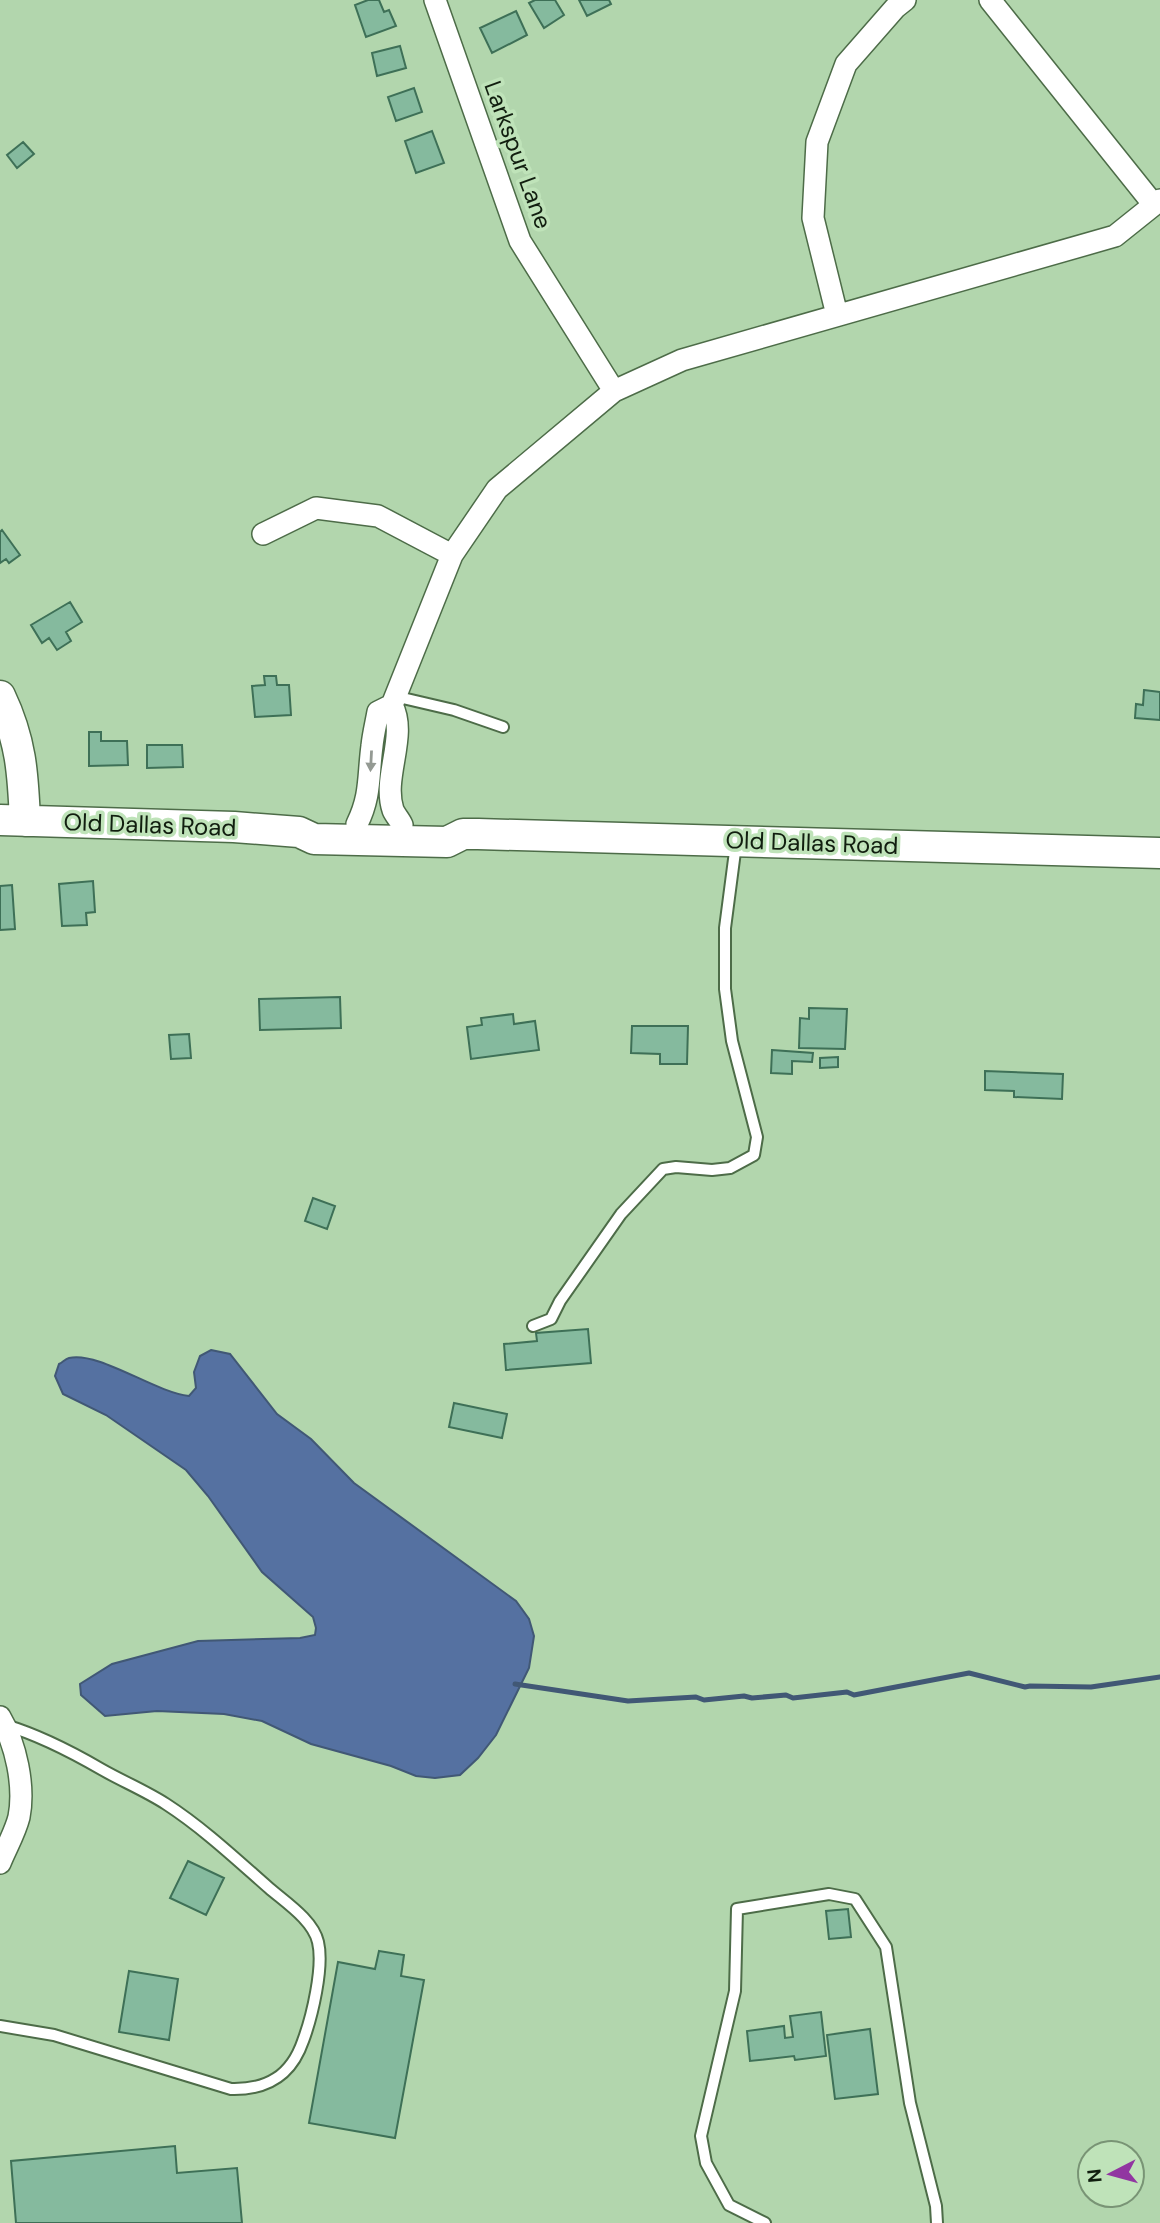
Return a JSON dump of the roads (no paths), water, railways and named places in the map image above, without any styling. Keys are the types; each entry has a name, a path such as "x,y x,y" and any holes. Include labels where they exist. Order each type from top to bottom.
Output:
{"main road":[{"path":"0,696 20,749 23,767 12,821"},
{"name":"Old Dallas Road","path":"12,821 234,827 299,832 314,839 447,842 463,834"},
{"name":"Old Dallas Road","path":"299,832 315,823 402,825 450,827 463,834 1160,853"}],"street":[{"path":"837,315 813,218 817,142 846,64 905,0"},
{"path":"357,824 366,806 370,785 372,747 378,712 393,701 452,555 497,489 614,391 682,360 1115,236 1157,203 990,0"},
{"name":"Larkspur Lane","path":"443,3 520,241 614,391"},
{"path":"263,534 316,508 378,516 452,555"},
{"path":"393,701 397,716 391,785 393,810 402,825"},
{"path":"0,1863 18,1820 20,1805 18,1769 3,1721"}],"lane":[{"path":"393,701 454,710 503,727"},
{"path":"533,1326 551,1319 560,1301 621,1214 663,1169 730,1168 754,1155 757,1137 732,1041 725,989 725,928 736,841"},
{"path":"0,2026 54,2035 231,2089 250,2090 269,2084 285,2072 298,2056 306,2032 319,1969 318,1942 310,1925 233,1857 166,1804 31,1732 3,1721"},
{"path":"765,2223 729,2205 706,2163 701,2136 735,1991 737,1909 829,1894 855,1899 886,1947 911,2103 936,2206 937,2223"}],"water":[{"path":"211,1350 230,1354 277,1414 311,1439 354,1483 516,1601 529,1619 534,1636 529,1668 496,1735 460,1775 435,1778 416,1776 391,1766 311,1744 262,1721 224,1714 157,1711 105,1716 81,1695 80,1684 112,1664 198,1641 300,1638 315,1635 313,1617 262,1572 208,1496 186,1470 106,1415 63,1394 55,1376 59,1364 69,1358 81,1357 189,1396 196,1388 194,1372 200,1356"}],"waterway":[{"path":"515,1684 628,1701 786,1695 793,1698 847,1692 854,1695 969,1673 1025,1687 1091,1687 1160,1677"}]}
